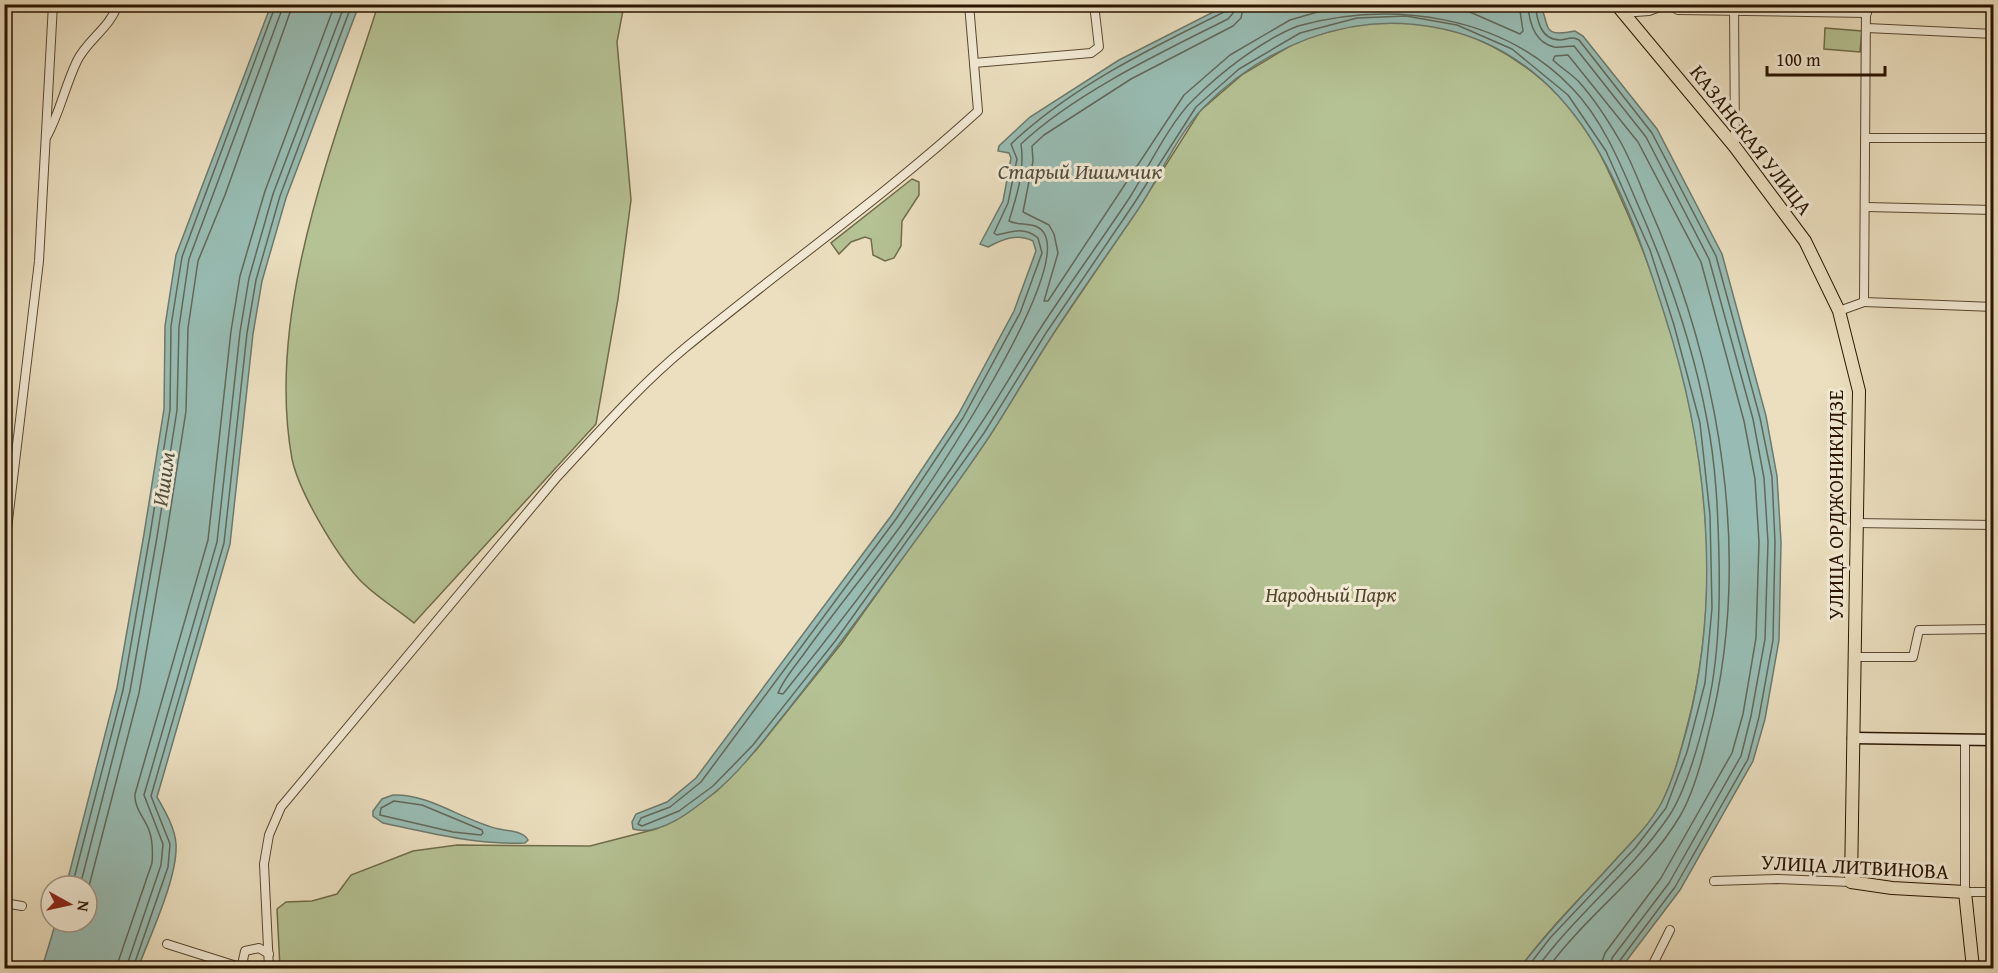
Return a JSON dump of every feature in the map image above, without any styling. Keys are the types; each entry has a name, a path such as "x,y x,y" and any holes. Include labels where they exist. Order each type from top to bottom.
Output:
{"main road":[{"name":"КАЗАНСКАЯ УЛИЦА","path":"1621,7 1735,147 1805,241 1839,311"},
{"name":"УЛИЦА ОРДЖОНИКИДЗЕ","path":"1839,311 1859,391 1851,882"},
{"path":"1853,738 1994,740"},
{"name":"УЛИЦА ЛИТВИНОВА","path":"1851,882 1892,888 1965,892"},
{"path":"1965,892 1973,969"}],"street":[{"path":"4,554 39,261 53,4"},
{"path":"45,140 60,113 78,60 113,18 118,4"},
{"path":"269,969 264,864 269,835 281,807 557,477 683,350 863,210 978,111 969,4"},
{"path":"974,63 1091,53 1099,47 1094,4"},
{"path":"1621,7 1649,11 1668,4 1678,10 1867,9 1864,302"},
{"path":"1734,8 1735,147"},
{"path":"1867,28 1994,34"},
{"path":"1867,138 1994,138"},
{"path":"1866,207 1994,210"},
{"path":"1839,311 1864,302 1994,306"},
{"path":"1856,523 1994,525"},
{"path":"1854,657 1914,657 1919,630 1994,629"},
{"path":"1965,740 1965,892"},
{"name":"УЛИЦА ЛИТВИНОВА","path":"1714,882 1777,879 1851,882"},
{"name":"УЛИЦА ЛИТВИНОВА","path":"1965,892 1994,892"},
{"path":"4,903 22,906"},
{"path":"1651,969 1670,930"},
{"path":"167,944 244,969 245,951 259,948 269,954"}],"green space":[{"path":"378,5 624,5 617,42 631,200 618,299 596,424 414,623 358,578 319,521 302,488 292,459 286,403 288,345 296,287 308,229 324,171"},
{"name":"Народный Парк","path":"1405,22 1455,31 1484,42 1512,58 1549,86 1581,121 1613,181 1650,270 1671,333 1688,397 1699,462 1706,528 1707,594 1701,659 1688,723 1666,795 1647,825 1555,925 1520,968 280,968 277,909 286,902 312,901 337,894 351,875 413,851 457,845 590,846 656,829 682,816 717,791 757,749 841,644 989,437 1051,337 1138,209 1200,111 1243,74 1302,39 1358,24"},
{"path":"1825,28 1862,31 1860,52 1824,49"},
{"path":"912,179 919,182 919,195 902,221 901,246 894,258 885,261 873,255 871,239 865,237 851,242 839,254 831,243"}],"water":[{"name":"Ишим","path":"271,5 359,5 286,198 262,281 253,334 230,544 157,797 174,832 176,844 173,873 168,889 138,968 42,968 52,934 99,934 99,874 69,874 117,688 144,534 164,409 165,326 176,255"},
{"name":"Старый Ишимчик","path":"1227,5 1540,5 1551,31 1564,33 1575,31 1583,36 1657,129 1722,254 1766,416 1777,476 1781,542 1779,640 1765,719 1753,761 1680,890 1621,968 1520,968 1648,823 1662,802 1677,764 1698,675 1705,623 1707,571 1705,519 1700,467 1691,416 1665,316 1633,222 1612,177 1588,135 1559,97 1525,65 1483,42 1433,27 1401,23 1369,24 1308,39 1279,51 1252,67 1203,108 1178,142 1141,205 1061,322 975,457 863,612 795,701 742,766 706,800 665,826 654,829 633,829 632,822 636,814 667,802 696,778 891,516 958,415 1014,311 1036,251 1033,241 1021,237 1005,239 988,247 980,244 1003,201 1011,158 1009,153 998,151 999,146 1030,117 1119,60"},
{"path":"393,795 434,803 486,825 519,833 528,840 525,843 507,843 471,840 383,823 373,816 373,811 382,799"}]}
